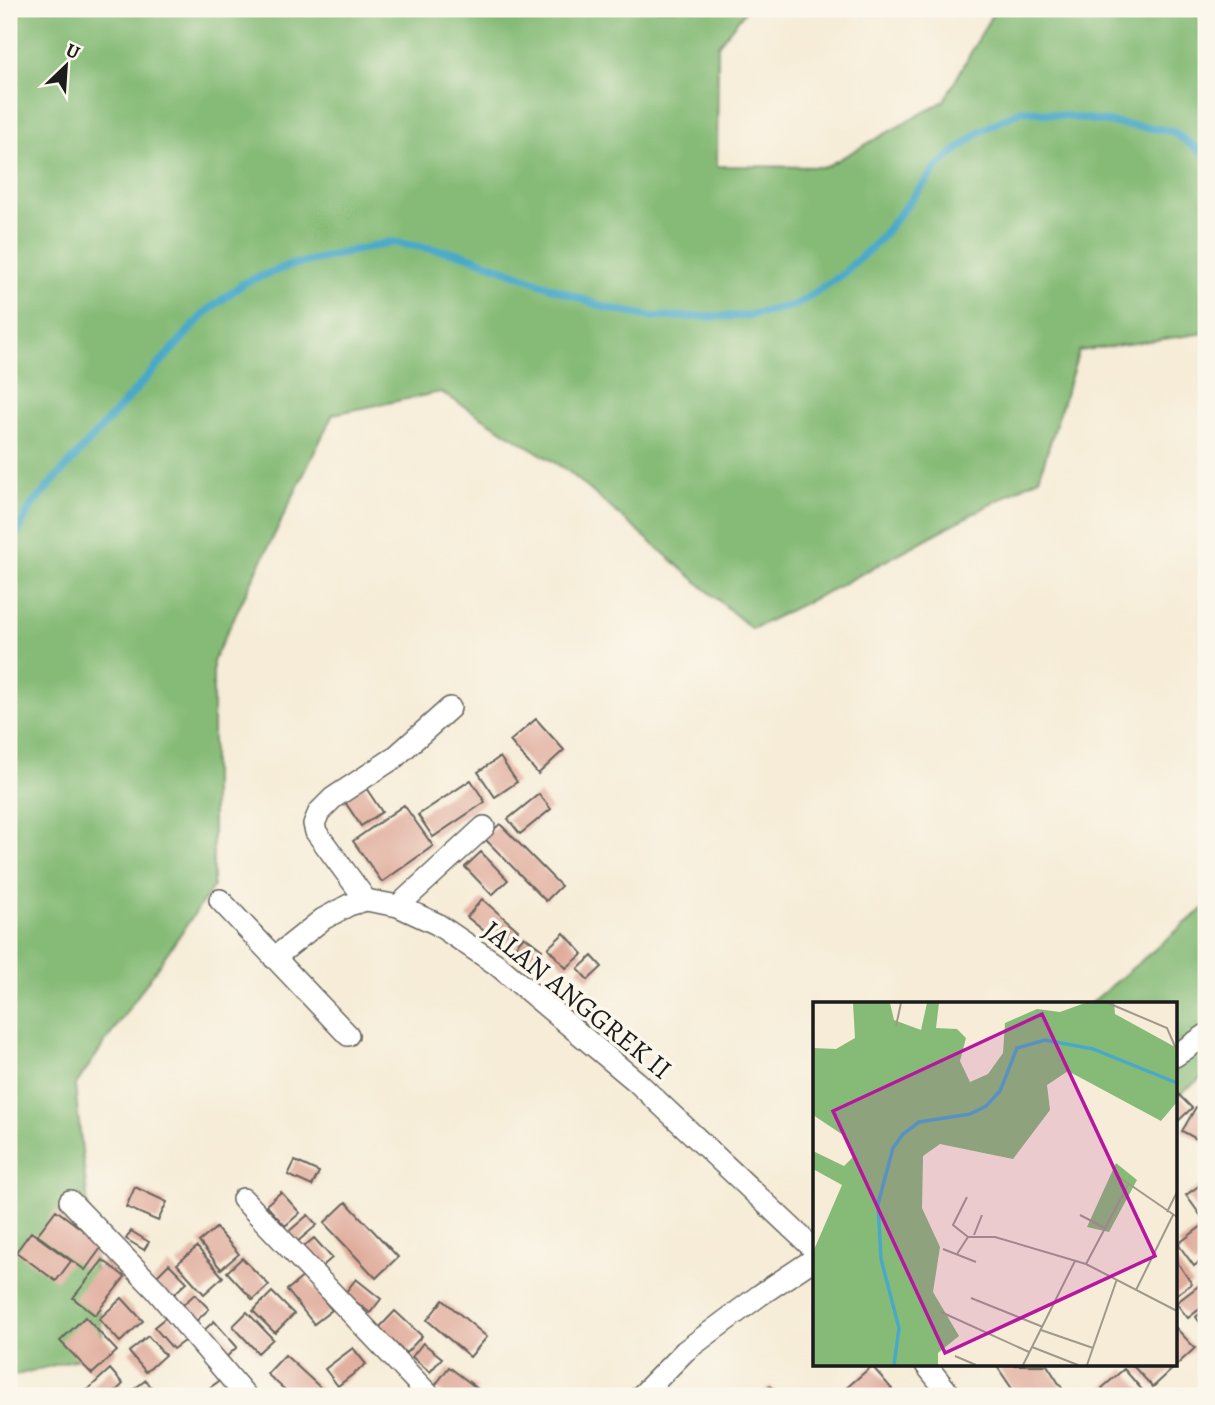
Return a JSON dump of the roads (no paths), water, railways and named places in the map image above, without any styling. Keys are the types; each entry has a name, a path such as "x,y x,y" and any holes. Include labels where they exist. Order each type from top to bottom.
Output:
{"street":[{"path":"274,958 323,919 349,905 366,900 316,832 314,824 319,812 333,798 394,758 450,708"},
{"path":"398,906 484,827"},
{"path":"220,900 348,1035"},
{"name":"JALAN ANGGREK II","path":"366,900 398,906 437,924 496,964 637,1082 813,1248"},
{"path":"1176,1055 1206,1035"},
{"path":"243,1199 430,1396"},
{"path":"70,1201 156,1290 246,1396"},
{"path":"641,1396 685,1351 813,1260"},
{"path":"927,1366 951,1396"}],"waterway":[{"path":"9,550 31,506 206,312 244,283 288,266 391,242 463,254 603,307 651,317 746,316 796,305 843,274 878,241 938,166 979,132 1022,110 1172,131 1206,155"}]}
